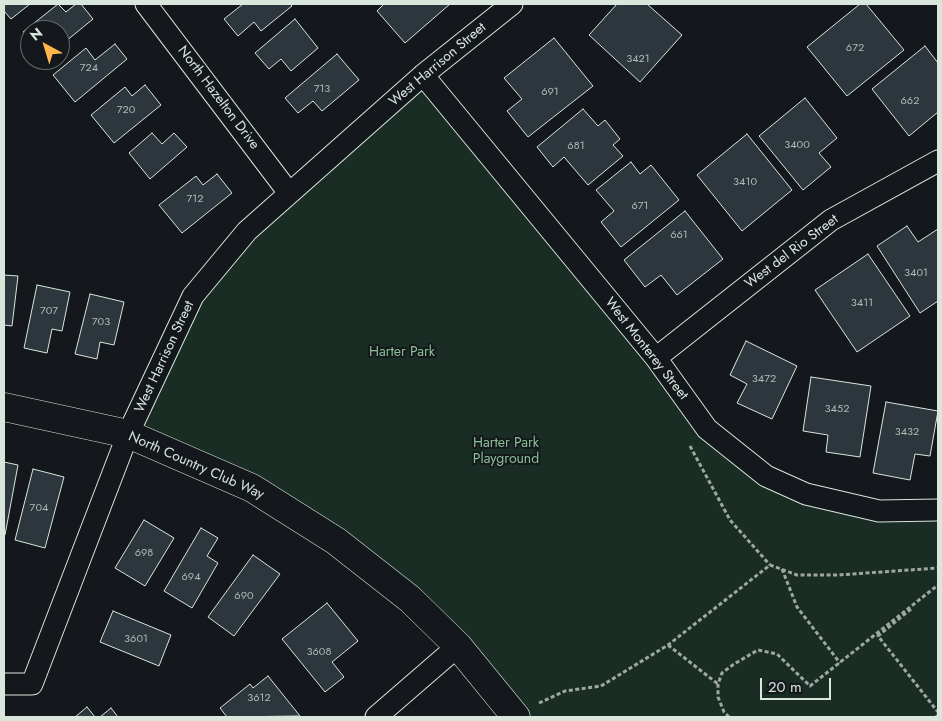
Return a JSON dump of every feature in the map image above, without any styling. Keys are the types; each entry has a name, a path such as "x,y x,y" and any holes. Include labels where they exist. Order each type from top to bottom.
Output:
{"street":[{"name":"North Hazelton Drive","path":"146,4 290,193"},
{"name":"West Harrison Street","path":"4,684 32,684 128,434 194,296 248,231 423,75 512,4"},
{"name":"West Monterey Street","path":"423,75 656,358 707,429 766,476 806,494 879,512 938,510"},
{"name":"West del Rio Street","path":"656,358 831,220 938,161"},
{"name":"North Country Club Way","path":"4,407 128,434 252,488 336,541 410,600 458,646 516,717"},
{"path":"376,717 458,646"}],"path":[{"path":"690,446 730,520 770,565 798,575 838,576 938,568"},
{"path":"539,703 565,691 601,686 668,645 770,565"},
{"path":"782,569 797,607 840,663"},
{"path":"729,717 724,712 718,697 718,684 722,673 728,668 758,650 777,654 810,686 938,586"},
{"path":"937,715 878,636 938,586"},
{"path":"668,645 718,684"}],"green space":[{"name":"Harter Park","path":"423,75 707,429 806,494 938,510 938,717 516,717 336,541 128,434 193,296"}],"building":[{"path":"4,4 30,4 11,19 4,11"},
{"path":"58,4 66,12 76,4 81,4 93,19 70,38 70,20 38,20"},
{"path":"243,4 290,4 292,6 261,31 254,22 238,36 224,19"},
{"path":"384,4 450,4 405,43 377,11"},
{"path":"617,4 647,4 682,35 640,82 589,35"},
{"path":"860,4 866,4 904,50 847,96 807,47"},
{"path":"295,19 318,48 291,71 281,59 269,69 255,53"},
{"path":"554,38 593,86 528,137 507,111 522,99 504,78"},
{"path":"115,44 127,59 75,102 53,75 59,70 70,70 70,61 86,48 95,60"},
{"path":"925,46 938,63 938,112 909,136 872,89"},
{"path":"337,54 359,80 322,111 313,101 298,113 285,98"},
{"path":"145,85 161,105 114,143 91,115 125,87 132,96"},
{"path":"805,98 837,138 819,153 831,167 803,190 759,136"},
{"path":"583,109 598,126 605,120 620,139 613,145 623,156 588,185 564,157 553,167 537,147"},
{"path":"152,133 162,144 174,133 187,147 150,179 129,153"},
{"path":"747,134 792,190 742,231 697,175"},
{"path":"631,162 640,174 651,165 679,200 621,247 601,222 614,211 596,190"},
{"path":"217,174 232,193 182,233 159,205 196,176 203,185"},
{"path":"685,211 723,259 677,295 661,275 645,287 624,260"},
{"path":"907,226 918,242 938,229 938,301 920,313 877,246"},
{"path":"868,254 910,316 857,352 815,290"},
{"path":"4,275 18,276 12,326 4,325"},
{"path":"37,285 70,292 62,331 52,329 47,353 24,348"},
{"path":"90,294 124,302 114,345 100,342 97,359 75,354"},
{"path":"746,341 797,366 772,419 737,403 747,384 730,375"},
{"path":"811,377 871,386 860,457 826,452 828,435 803,431"},
{"path":"886,402 938,411 930,456 915,454 910,480 873,473"},
{"path":"4,462 18,465 5,535 4,535"},
{"path":"33,469 64,477 45,548 15,540"},
{"path":"144,520 174,538 145,586 115,568"},
{"path":"201,528 218,538 207,556 218,563 192,608 164,591"},
{"path":"253,555 280,574 234,636 208,617"},
{"path":"327,603 358,641 332,662 344,677 325,692 282,639"},
{"path":"113,611 171,635 159,666 100,642"},
{"path":"268,676 300,716 227,717 220,708 250,684 253,688"},
{"path":"87,707 95,717 75,717"},
{"path":"111,708 118,717 100,717"}],"park label":[{"name":"Harter Park Playground","path":"506,452"}]}
